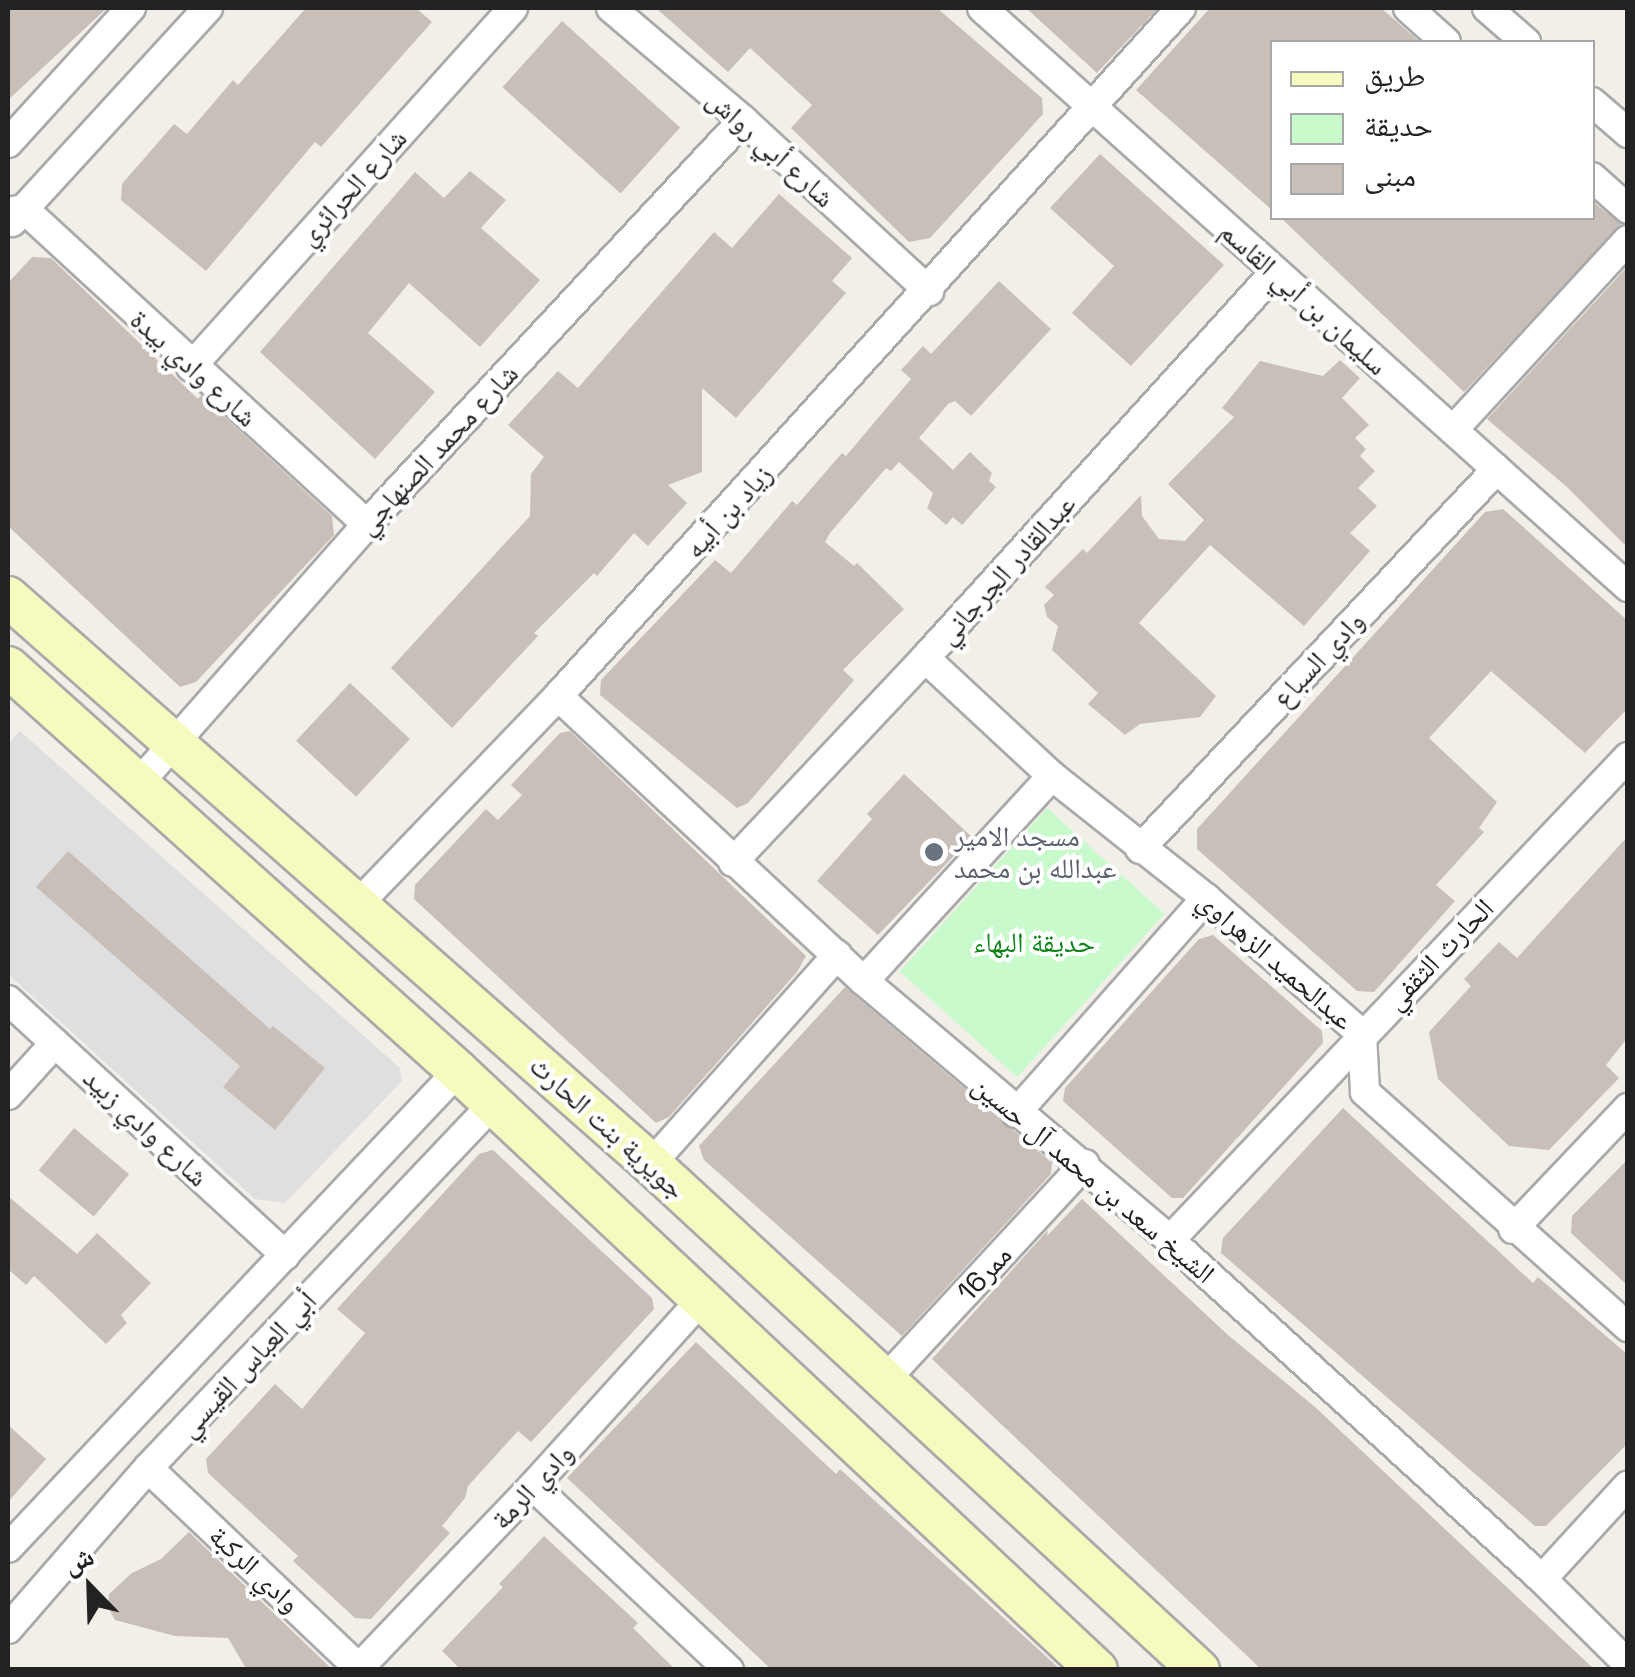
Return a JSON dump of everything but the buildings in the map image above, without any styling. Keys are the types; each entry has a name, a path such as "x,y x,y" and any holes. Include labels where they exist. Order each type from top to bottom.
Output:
{"street":[{"path":"8,143 131,8"},
{"path":"13,216 208,8"},
{"name":"شارع الحرائري","path":"191,367 513,8"},
{"name":"شارع أبي رواش","path":"610,8 743,120 929,291"},
{"name":"سليمان بن أبي القاسم","path":"982,8 1628,588"},
{"name":"زياد بن أبيه","path":"358,904 558,696 929,291 1181,8"},
{"path":"1408,8 1444,40"},
{"path":"1487,8 1524,40"},
{"path":"1595,105 1628,133"},
{"name":"شارع محمد الصنهاجي","path":"138,784 367,524 743,120"},
{"path":"1595,180 1628,209"},
{"name":"شارع وادي بيدة","path":"13,216 367,524"},
{"path":"1453,430 1628,240"},
{"name":"عبدالقادر الجرجاني","path":"733,862 925,658 1275,272"},
{"name":"وادي السباع","path":"1140,849 1497,469"},
{"name":"جويرية بنت الحارث","path":"8,596 651,1164 1199,1670"},
{"name":"عبدالحميد الزهراوي","path":"925,658 1052,776 1206,898 1362,1034 1365,1092 1513,1229 1628,1327"},
{"path":"13,684 138,784 458,1071 1096,1670"},
{"name":"الشيخ سعد بن محمد آل حسين","path":"558,696 864,981 1016,1113 1086,1164 1542,1579 1628,1664"},
{"name":"الحارث الثقفي","path":"1170,1240 1628,756"},
{"path":"864,981 1052,776"},
{"path":"1016,1113 1206,898"},
{"path":"651,1164 837,954"},
{"name":"شارع وادي زبيد","path":"8,1000 284,1254"},
{"path":"8,1095 55,1043"},
{"name":"أبي العباس القيسي","path":"8,1548 458,1071"},
{"name":"أبي العباس القيسي","path":"12,1620 148,1468 492,1105"},
{"path":"1513,1229 1628,1108"},
{"path":"406,1126 422,1115 435,1114 446,1122 449,1144 442,1158"},
{"name":"ممر16","path":"889,1387 1086,1164"},
{"name":"وادي الرمة","path":"360,1669 534,1486 701,1300"},
{"path":"802,1395 819,1400 836,1397 850,1378 850,1350"},
{"path":"852,1442 842,1417 853,1399 874,1388 889,1387"},
{"name":"وادي الركبة","path":"148,1468 360,1669"},
{"path":"1542,1579 1628,1485"},
{"path":"534,1486 728,1670"}],"shaded area":[{"path":"20,731 400,1068 402,1081 285,1203 255,1199 8,974 8,744"}],"green space":[{"name":"حديقة البهاء","path":"1047,808 1164,914 1017,1077 900,971"}],"place":[{"name":"مسجد الامير عبدالله بن محمد","path":"934,852"}]}
